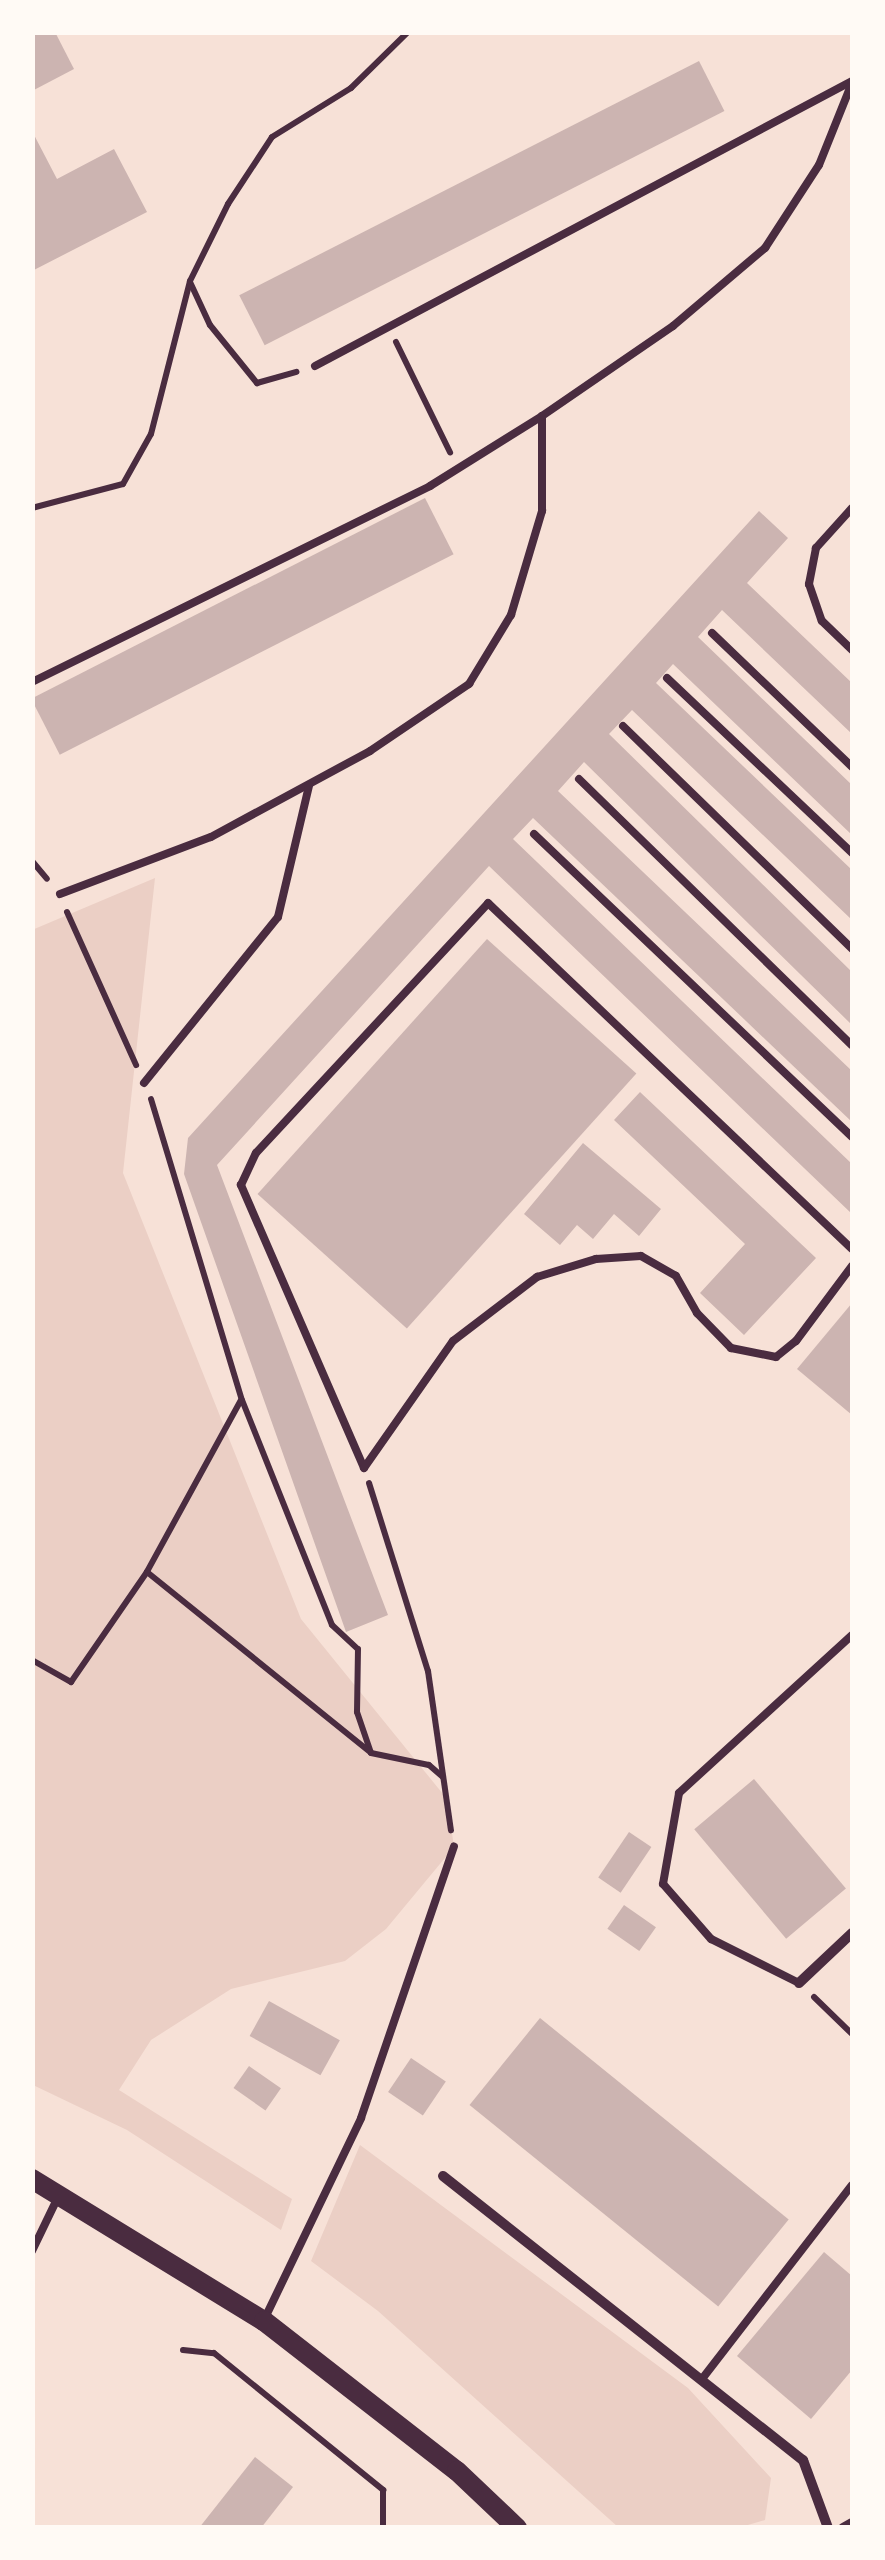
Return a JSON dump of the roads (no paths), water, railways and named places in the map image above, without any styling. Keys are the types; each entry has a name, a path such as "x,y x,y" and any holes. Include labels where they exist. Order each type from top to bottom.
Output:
{"main road":[{"path":"32,2179 264,2321 457,2471 517,2528"}],"street":[{"path":"799,1983 852,1933"},
{"path":"442,2176 804,2460 828,2528"},
{"path":"843,2528 852,2523"}],"lane":[{"path":"315,366 852,82"},
{"path":"32,682 457,467 542,416 673,326 765,248 819,165 852,82"},
{"path":"60,894 211,837 370,750 469,684 511,615 542,510 542,416"},
{"path":"852,512 816,548 809,584 822,621 852,650"},
{"path":"712,633 852,767"},
{"path":"667,678 852,854"},
{"path":"623,726 852,949"},
{"path":"579,780 852,1045"},
{"path":"144,1083 278,917 310,786"},
{"path":"534,834 852,1137"},
{"path":"852,1249 488,904 256,1153 241,1185 364,1468 453,1340 537,1277 596,1258 641,1256 676,1276 698,1313 731,1348 776,1357 796,1342 852,1266"},
{"path":"799,1983 711,1939 663,1884 679,1793 852,1634"},
{"path":"264,2321 361,2118 454,1847"},
{"path":"702,2379 852,2184"},
{"path":"32,2251 60,2193"}]}
